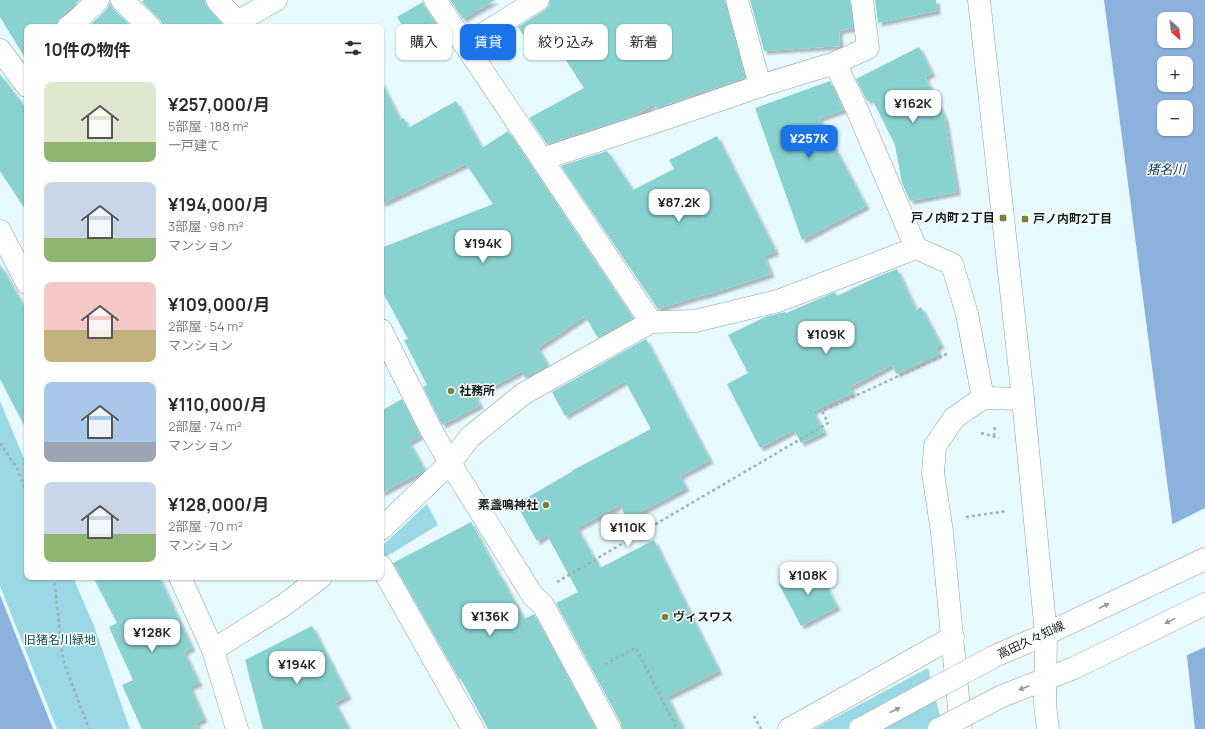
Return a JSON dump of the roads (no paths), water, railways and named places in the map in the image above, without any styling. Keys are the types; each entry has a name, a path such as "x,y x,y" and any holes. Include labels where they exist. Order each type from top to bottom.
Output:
{"street":[{"path":"72,24 98,0"},
{"path":"122,0 147,24"},
{"path":"217,0 237,24"},
{"path":"240,24 276,0"},
{"path":"435,0 460,36"},
{"path":"500,24 538,0"},
{"path":"737,0 760,86"},
{"path":"542,159 657,122 760,86 835,63 868,48 862,0"},
{"path":"979,0 1023,399 1046,634 1045,704 1048,729"},
{"path":"13,58 24,80"},
{"path":"476,60 651,322"},
{"path":"835,63 856,107 916,248 952,264 967,314 982,398"},
{"path":"0,231 24,277"},
{"path":"384,526 450,464 470,436 523,394 651,322 695,321 778,301 916,248"},
{"path":"384,336 430,428 450,464 533,596 543,605 610,729"},
{"path":"961,729 942,532 933,473 935,446 954,418 982,398 1023,399"},
{"name":"高田久々知線","path":"860,729 995,656 1046,634 1205,559"},
{"path":"384,571 473,729"},
{"path":"181,580 213,650 237,729"},
{"path":"213,650 284,605 317,580"},
{"path":"939,729 1002,696 1074,668 1205,604"},
{"path":"789,729 953,637"}],"water":[{"name":"猪名川","path":"1104,0 1205,0 1205,729 1195,729 1171,512"},
{"path":"0,595 53,729 0,729"}],"place":[{"name":"戸ノ内町２丁目","path":"1003,218"},
{"name":"戸ノ内町2丁目","path":"1025,219"},
{"name":"社務所","path":"451,391"},
{"name":"素盞鳴神社","path":"546,505"},
{"name":"ヴィスワス","path":"665,617"}],"park label":[{"name":"旧猪名川緑地","path":"60,640"}]}
